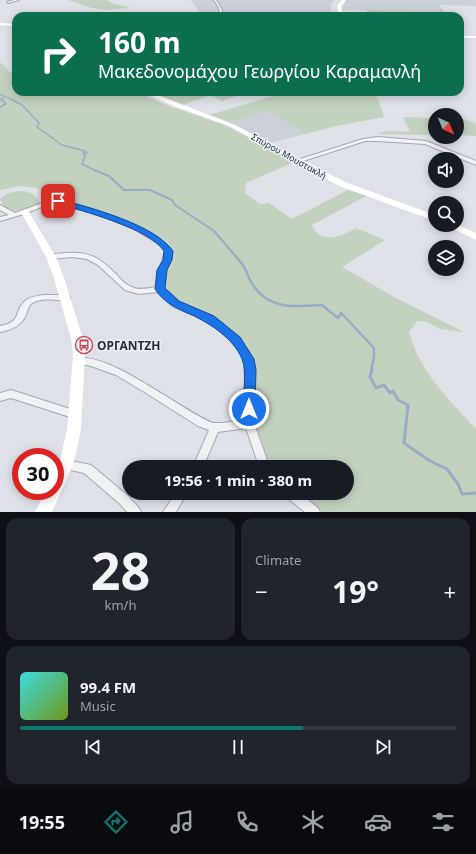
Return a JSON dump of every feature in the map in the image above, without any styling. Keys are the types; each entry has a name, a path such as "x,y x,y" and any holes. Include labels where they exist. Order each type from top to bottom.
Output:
{"street":[{"path":"8,2 18,0"},
{"path":"216,0 221,12"},
{"path":"335,12 339,0"},
{"path":"340,12 339,6 344,0"},
{"path":"0,24 12,25"},
{"path":"464,37 476,37"},
{"name":"Σπύρου Μουστακλή","path":"153,96 176,106 233,126 342,184 428,215"},
{"path":"297,161 365,140 378,139 413,140 426,143 476,163"},
{"path":"0,219 44,204 58,201 102,214 136,228 153,236 164,245 168,251 167,260 162,270 160,289"},
{"path":"0,207 20,213 51,257 66,298 77,339 79,361 75,413 72,441 64,470"},
{"path":"464,231 476,237"},
{"path":"51,257 68,255 85,256 95,259 129,290 142,293 160,289"},
{"path":"160,289 175,304 211,319 236,340 242,348 248,359 250,370 249,423 262,460"},
{"path":"0,329 15,323 21,318 26,305 31,301 40,299 66,298"},
{"path":"79,361 89,361 104,366 138,384 199,421 215,428 249,423"},
{"path":"0,397 11,394 67,412 75,413"},
{"path":"201,460 215,428"},
{"path":"66,465 87,469 124,500 135,512"},
{"path":"43,512 50,500"},
{"path":"169,512 177,500"},
{"path":"299,500 314,512"}],"shaded area":[{"path":"191,0 335,0 331,5 331,12 199,12"},
{"path":"346,0 476,0 476,6 439,5 444,11 342,10"},
{"path":"269,111 305,134 269,143 229,122"}],"green space":[{"path":"68,0 107,0 114,4 129,7 105,10"},
{"path":"366,10 445,12 367,12"},
{"path":"0,62 12,74 12,96 146,96 166,105 225,125 294,162 246,183 245,193 260,204 269,203 292,219 348,190 368,195 312,225 320,235 326,237 338,236 356,228 385,240 342,267 396,298 464,332 440,329 427,322 417,321 409,332 420,360 427,372 446,396 476,429 476,512 323,512 307,500 354,500 354,460 268,460 252,417 256,370 247,346 230,329 213,316 170,296 164,286 164,277 172,251 170,245 164,239 135,225 66,200 51,198 37,188 19,186 0,190"},
{"path":"157,96 208,96 180,106"},
{"path":"213,96 236,96 222,101"},
{"path":"273,96 376,96 384,117 336,126 305,134 269,111 229,122 209,115"},
{"path":"403,117 428,118 428,135 377,134 388,131 410,132"},
{"path":"464,119 476,124 476,136 464,135"},
{"path":"18,191 31,193 40,203 18,211 7,208 3,205 0,199 6,194"}],"waterway":[{"path":"1,99 4,97 0,94 12,100"},
{"path":"0,107 6,104 1,99"},
{"path":"12,100 22,105 39,123 37,127 62,145 85,151 87,153 83,153 85,156 82,164 94,170"},
{"path":"94,170 109,176 124,190 150,190 172,200 175,205 214,231 238,259"},
{"path":"238,259 257,291 265,298 282,305 322,305 338,318 341,313 374,348 371,371"},
{"path":"372,370 370,377 376,388 384,385 390,393 393,391 398,400 408,405 404,443 430,461 447,469 458,484 462,494 476,493"}],"place":[{"name":"ΟΡΓΑΝΤΖΗ","path":"84,345"}],"route":[{"path":"58,201 102,214 127,224 153,236 164,245 168,251 167,260 162,270 159,287 160,289 175,304 211,319 236,340 242,348 248,359 250,370 249,409"}]}
